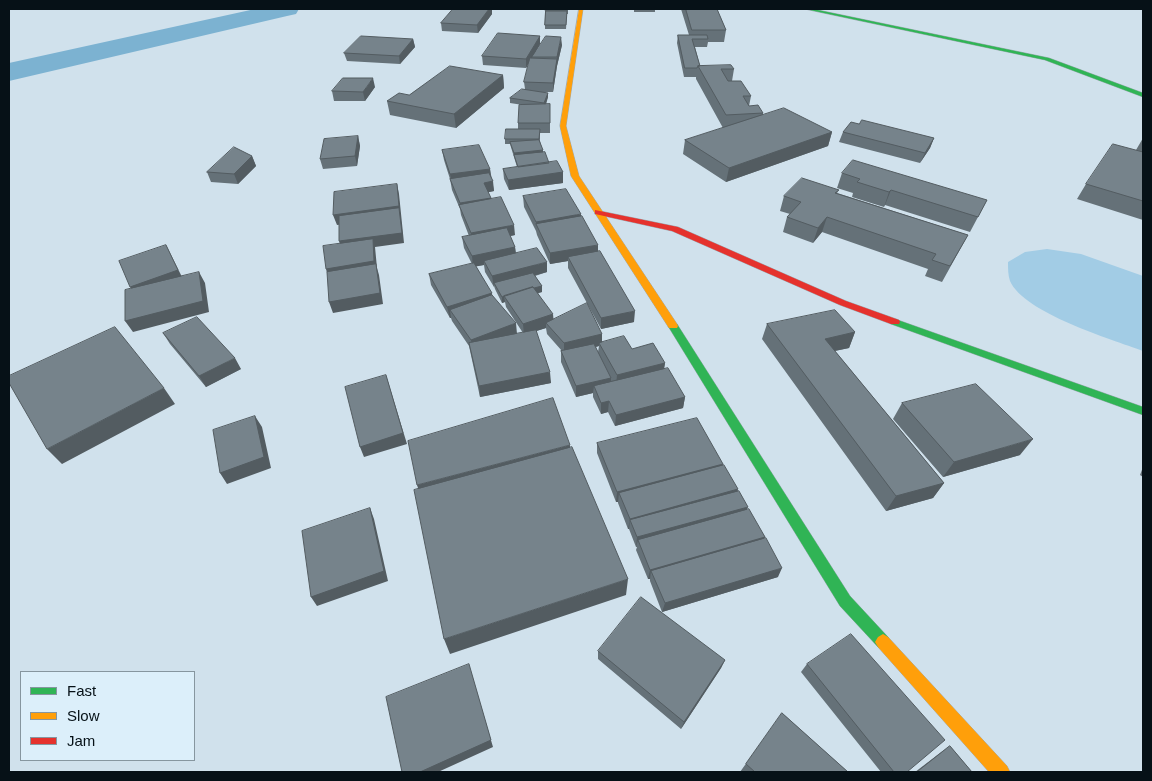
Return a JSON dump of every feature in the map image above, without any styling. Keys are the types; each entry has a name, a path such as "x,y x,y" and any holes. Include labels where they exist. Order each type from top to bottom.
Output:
{"street":[{"path":"581,9 563,126 575,176 845,600 1001,772"},
{"path":"807,9 1047,59 1143,94"},
{"path":"598,212 675,229 843,303 1143,411"}],"shaded area":[{"path":"1047,249 1081,254 1143,276 1143,351 1070,324 1032,304 1018,293 1010,281 1008,262 1025,252"}],"building":[{"path":"453,9 489,9 477,25 441,23"},
{"path":"568,9 568,10 545,10"},
{"path":"686,9 717,9 726,30 692,30"},
{"path":"546,11 567,11 566,25 545,25"},
{"path":"498,33 540,36 526,59 482,56"},
{"path":"678,35 707,35 708,39 692,39 700,66 697,68 685,68"},
{"path":"361,36 413,39 399,56 344,53"},
{"path":"546,36 561,37 557,57 532,57"},
{"path":"530,58 557,59 553,83 524,82"},
{"path":"731,65 734,69 721,69 728,81 741,81 751,96 743,96 749,106 758,105 763,113 726,115 698,66"},
{"path":"450,66 503,75 454,114 387,101 399,93 409,95"},
{"path":"343,78 373,78 363,92 332,91"},
{"path":"522,89 548,93 544,103 510,98"},
{"path":"550,104 550,123 518,123 519,105"},
{"path":"784,108 832,132 729,168 685,140"},
{"path":"862,120 934,138 925,153 843,132 851,122 859,124"},
{"path":"506,129 540,129 539,139 505,139"},
{"path":"358,136 355,156 320,159 324,139"},
{"path":"539,140 543,150 514,153 510,142"},
{"path":"1113,144 1143,152 1143,201 1086,184"},
{"path":"479,145 490,169 450,174 442,150"},
{"path":"234,147 252,156 234,174 207,172"},
{"path":"545,152 549,163 518,167 514,155"},
{"path":"853,160 987,200 978,217 891,190 889,192 857,182 860,179 842,173"},
{"path":"557,161 563,172 508,180 503,169"},
{"path":"489,173 493,181 484,183 491,198 460,203 450,179"},
{"path":"802,178 839,190 835,193 968,235 950,266 932,260 936,254 827,217 818,228 787,217 801,202 784,196"},
{"path":"397,184 399,206 333,215 334,192"},
{"path":"566,189 581,214 536,222 523,196"},
{"path":"501,197 514,225 471,233 459,205"},
{"path":"399,208 402,233 339,241 339,216"},
{"path":"582,216 598,245 550,253 536,224"},
{"path":"507,228 515,247 472,256 462,237"},
{"path":"373,239 374,261 326,269 323,246"},
{"path":"166,245 178,270 130,287 119,261"},
{"path":"537,248 547,262 492,276 484,261"},
{"path":"600,251 635,311 601,318 568,257"},
{"path":"474,263 492,293 447,307 429,274"},
{"path":"376,264 380,293 329,302 327,272"},
{"path":"199,272 203,301 125,321 125,290"},
{"path":"533,273 542,286 502,297 494,283"},
{"path":"533,287 553,314 523,324 504,296"},
{"path":"492,295 516,323 471,340 450,310"},
{"path":"587,303 602,334 564,343 546,323"},
{"path":"835,310 855,332 825,339 944,483 896,496 767,324"},
{"path":"197,317 235,358 199,376 163,333"},
{"path":"115,327 164,388 47,449 9,383 9,376"},
{"path":"536,330 550,372 479,386 469,343"},
{"path":"624,336 632,349 653,343 665,363 617,375 599,343"},
{"path":"594,344 611,378 576,386 561,351"},
{"path":"668,368 685,397 616,415 609,401 601,403 594,386"},
{"path":"386,375 403,433 360,447 345,387"},
{"path":"976,384 1033,439 954,462 902,403"},
{"path":"553,398 570,445 417,485 408,441"},
{"path":"255,416 264,457 220,473 213,430"},
{"path":"697,418 723,464 617,492 597,443"},
{"path":"572,447 628,579 444,639 414,490"},
{"path":"724,465 738,489 630,519 619,493"},
{"path":"739,491 748,507 637,537 630,520"},
{"path":"370,508 384,571 311,597 302,531"},
{"path":"749,509 765,537 650,570 638,540"},
{"path":"766,538 782,568 665,603 651,571"},
{"path":"641,597 725,660 684,722 598,651"},
{"path":"851,634 945,740 907,772 894,772 807,664"},
{"path":"469,664 491,740 420,772 402,772 386,697"},
{"path":"782,713 848,772 755,772 746,764"},
{"path":"950,746 972,772 917,772"}],"waterway":[{"path":"9,72 287,9"}],"traffic: fast":[{"path":"807,9 1047,59 1143,95"},
{"path":"895,322 1143,411"},
{"path":"673,326 845,601 883,642"}],"traffic: slow":[{"path":"581,9 563,126 575,176 673,326"},
{"path":"883,642 1001,772"}],"traffic: jam":[{"path":"598,212 675,229 843,303 895,322"}]}
